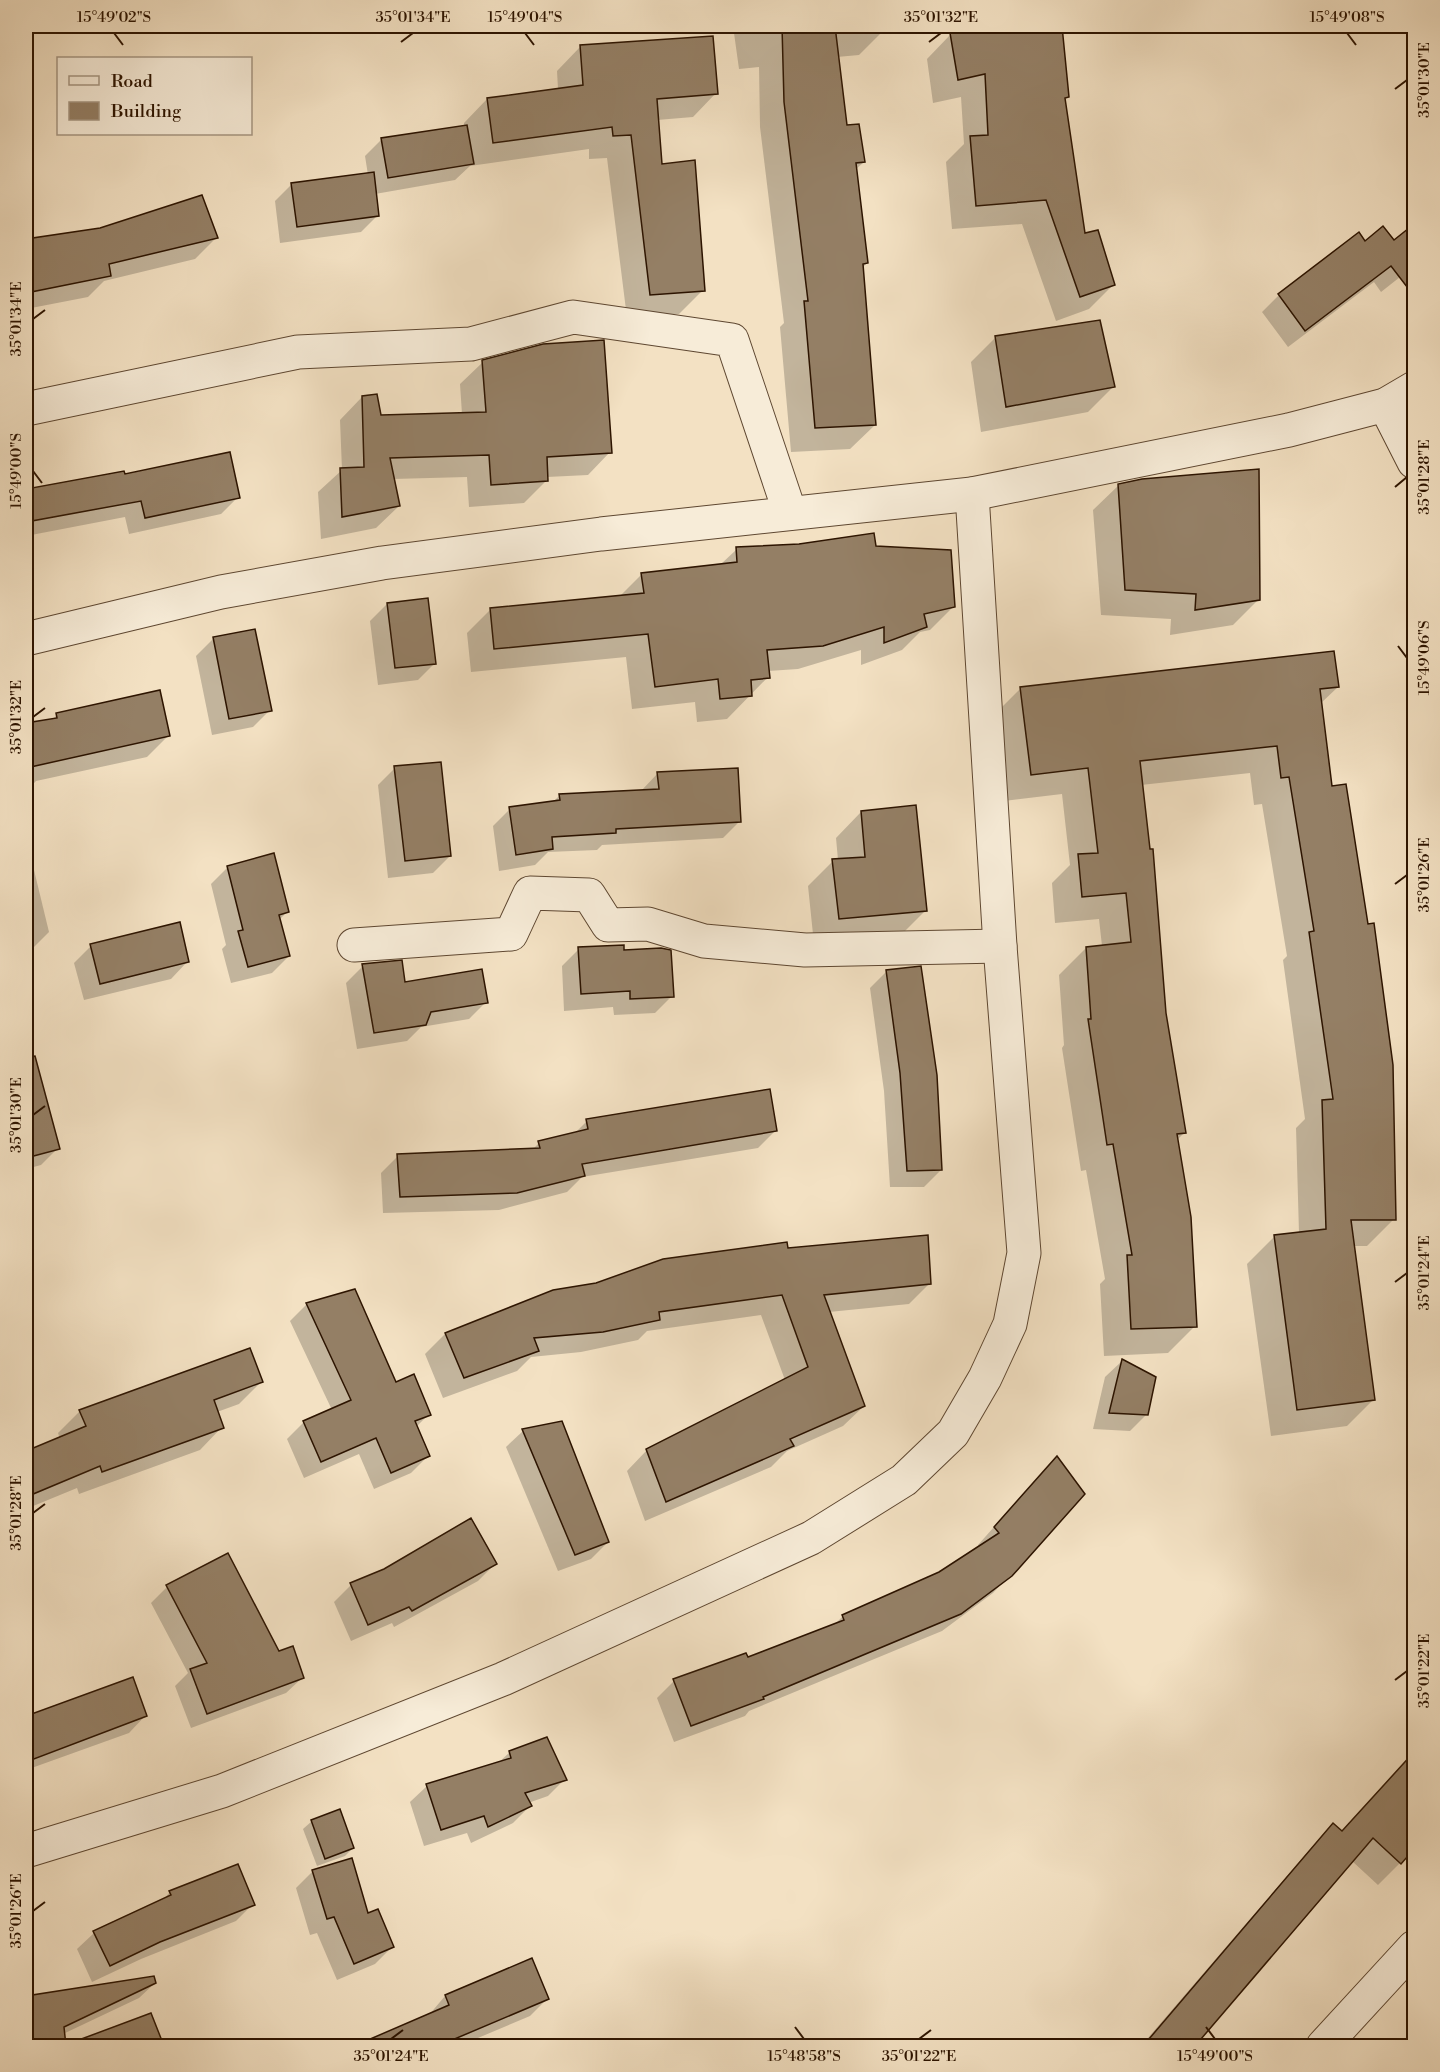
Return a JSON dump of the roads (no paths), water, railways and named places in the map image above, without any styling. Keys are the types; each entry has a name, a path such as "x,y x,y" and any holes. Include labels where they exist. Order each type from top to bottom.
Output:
{"street":[{"path":"26,409 298,352 471,344 573,317 732,340 790,513"},
{"path":"26,639 221,592 382,563 601,534 972,494 1289,430 1385,405 1414,388"},
{"path":"1385,405 1414,462"},
{"path":"26,1851 222,1791 503,1679 811,1538 904,1480 953,1433 985,1378 1010,1324 1024,1253 999,946 972,494"},
{"path":"354,945 511,934 530,893 589,896 609,925 648,924 705,941 805,950 999,946"},
{"path":"1323,2046 1414,1947"}]}
